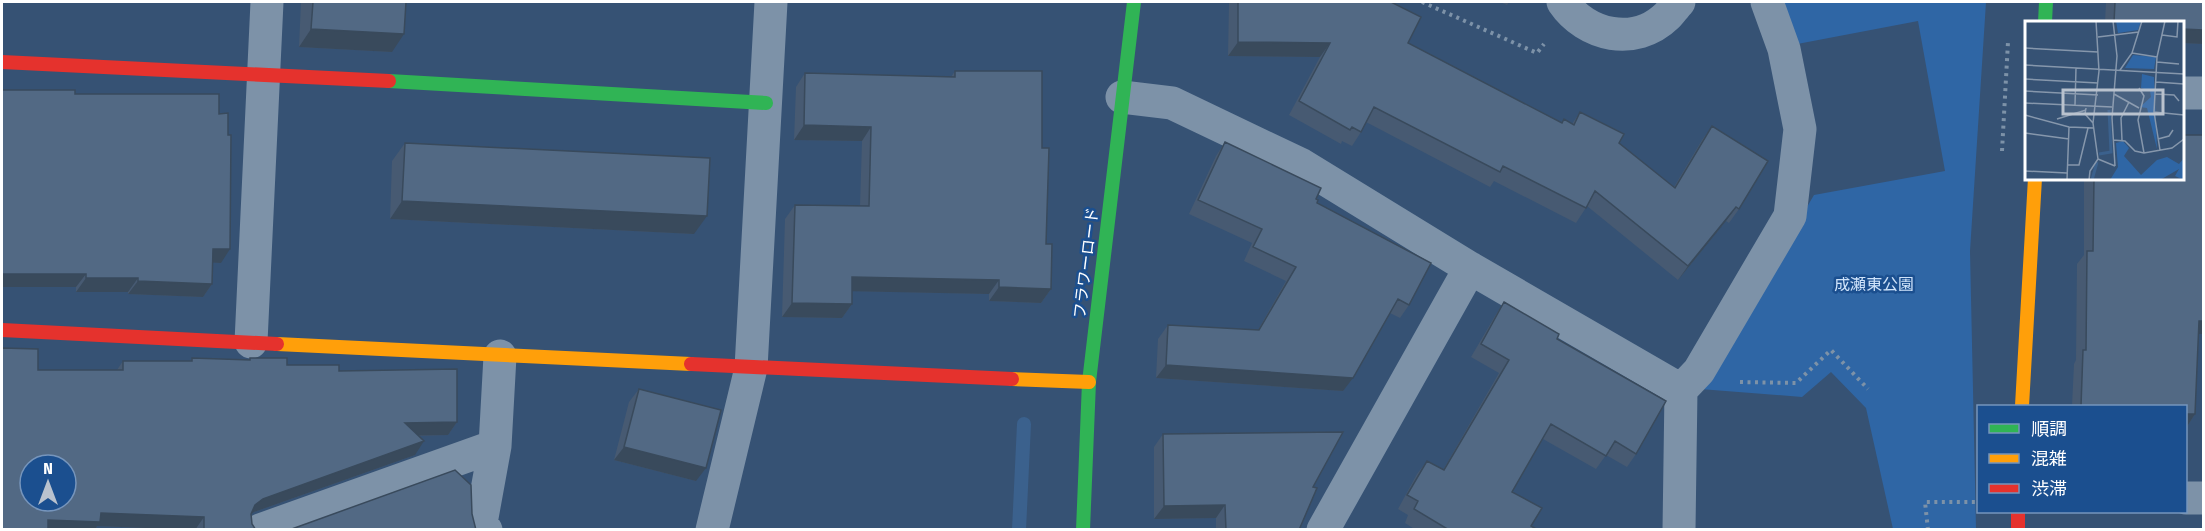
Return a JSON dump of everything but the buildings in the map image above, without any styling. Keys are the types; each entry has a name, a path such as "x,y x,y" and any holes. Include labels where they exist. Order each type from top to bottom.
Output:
{"street":[{"path":"251,342 267,2"},
{"path":"712,530 751,368 771,2"},
{"name":"フラワーロード","path":"1083,530 1089,382 1134,2"},
{"path":"1567,7 1587,26 1606,33 1628,34 1648,29 1666,17 1679,2"},
{"path":"1678,530 1681,390 1699,371 1790,216 1800,129 1784,49 1767,2"},
{"path":"2044,21 2046,2"},
{"path":"2,62 263,74 766,104"},
{"path":"2184,93 2204,93"},
{"path":"1122,97 1172,104 1302,165 1470,268 1681,390"},
{"path":"2022,405 2035,180"},
{"path":"1323,530 1470,268"},
{"path":"2,330 500,356 1089,382"},
{"path":"486,530 481,523 495,446 500,356"},
{"path":"260,530 495,446"},
{"path":"2187,498 2204,498"},
{"path":"2018,513 2018,530"}],"path":[{"path":"1422,2 1537,53 1567,7"},
{"path":"1734,382 1796,383 1831,350 1868,389"},
{"path":"1928,530 1925,502 1977,502"}],"green space":[{"name":"成瀬東公園","path":"1773,2 1986,2 1970,251 1976,529 1893,529 1866,408 1831,372 1802,397 1700,389 1814,195 1945,171 1918,21 1792,45"}],"waterway":[{"path":"1019,530 1024,424"}],"traffic: fast":[{"path":"1083,530 1089,382 1134,2"},
{"path":"2045,21 2046,2"},
{"path":"389,81 766,103"}],"traffic: slow":[{"path":"2022,405 2035,180"},
{"path":"277,344 691,364"},
{"path":"1012,379 1089,382"}],"traffic: jam":[{"path":"2,62 389,81"},
{"path":"2,330 277,344"},
{"path":"691,364 1012,379"},
{"path":"2018,513 2018,530"}]}
